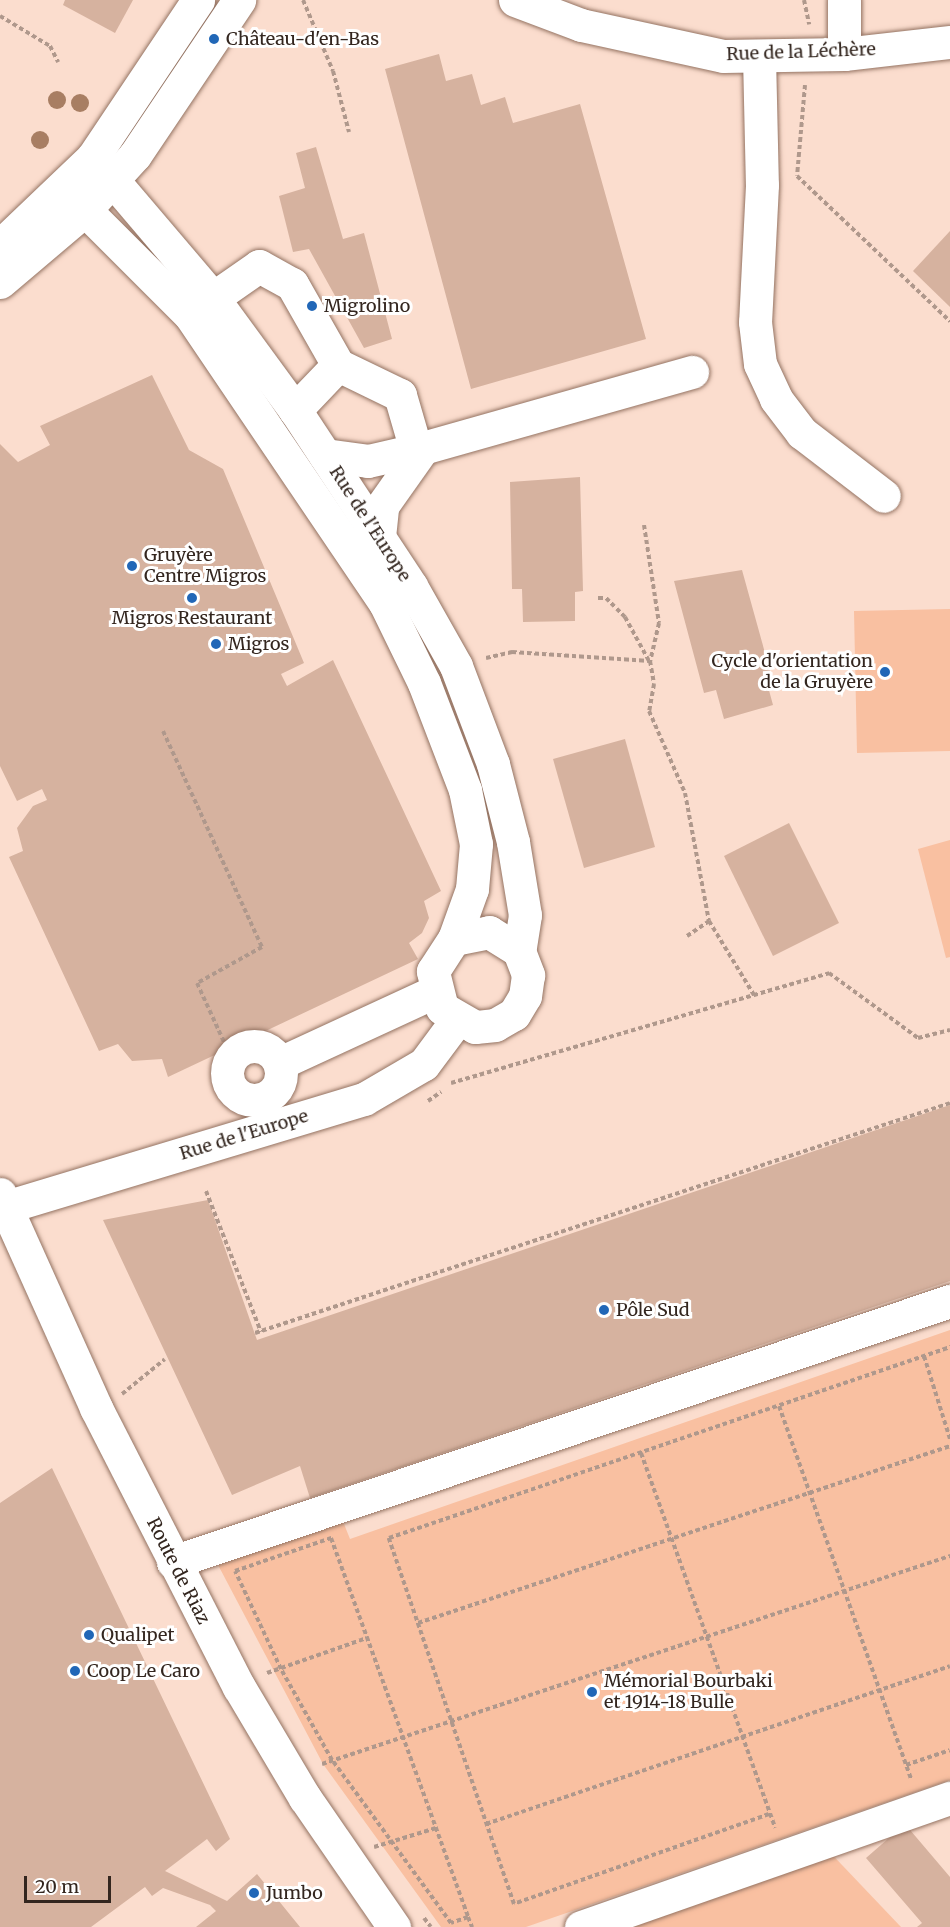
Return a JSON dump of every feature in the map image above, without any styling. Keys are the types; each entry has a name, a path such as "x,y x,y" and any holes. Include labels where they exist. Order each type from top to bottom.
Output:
{"street":[{"path":"103,169 198,0"},
{"path":"0,282 103,169 239,0"},
{"name":"Rue de la Léchère","path":"515,0 568,10 648,42 723,56 844,54 950,42"},
{"path":"844,0 844,54"},
{"path":"759,56 762,184 755,322 760,364 776,399 802,433 884,496"},
{"name":"Rue de l'Europe","path":"103,169 213,298 295,410 379,537 456,666 493,765 513,842 525,915 519,951"},
{"path":"0,246 74,199"},
{"name":"Rue de l'Europe","path":"74,199 190,315 385,603 424,683 465,790 476,844 472,890 454,939"},
{"path":"213,298 260,266 292,284 338,365 400,395 420,449"},
{"path":"295,410 338,365"},
{"path":"325,454 368,461 420,449 692,372"},
{"path":"379,537 382,506 420,449"},
{"path":"489,932 519,951 528,975 525,996 514,1014 485,1026 456,1021 434,992 433,971 454,939 489,932"},
{"path":"280,1063 434,992"},
{"name":"Rue de l'Europe","path":"3,1201 364,1099 424,1064 456,1021"},
{"name":"Route de Riaz","path":"3,1201 173,1563 305,1798 406,1918"},
{"path":"173,1563 950,1301"},
{"path":"581,1927 939,1807"}],"path":[{"path":"303,0 333,71 349,132"},
{"path":"0,16 50,46 58,63"},
{"path":"808,55 796,176 950,321"},
{"path":"644,525 659,623 650,662"},
{"path":"597,598 606,598 626,617 650,662 654,684 650,711 685,793 709,921 754,995"},
{"path":"456,666 512,652 650,662"},
{"path":"163,731 262,947 197,983 252,1104"},
{"path":"687,936 709,921"},
{"path":"425,1102 470,1076 829,973 918,1038 950,1030"},
{"path":"255,1333 950,1103"},
{"path":"206,1191 261,1332"},
{"path":"769,1814 514,1904 389,1538 950,1347"},
{"path":"924,1356 950,1439"},
{"path":"118,1397 165,1359"},
{"path":"116,1385 118,1397 125,1405"},
{"path":"779,1406 906,1765 939,1807"},
{"path":"418,1623 950,1446"},
{"path":"641,1453 778,1839"},
{"path":"468,1917 451,1923 388,1843 332,1760 280,1669 235,1571 331,1538 472,1927"},
{"path":"319,1765 449,1719 950,1556"},
{"path":"267,1673 368,1638"},
{"path":"262,1662 271,1680"},
{"path":"486,1824 950,1666"},
{"path":"906,1765 950,1750"},
{"path":"314,1755 325,1774"},
{"path":"374,1847 436,1828"},
{"path":"368,1838 380,1856"},
{"path":"406,1918 431,1927"}],"shaded area":[{"path":"950,609 950,751 857,753 854,611"},
{"path":"950,840 950,957 946,958 918,849"},
{"path":"950,1330 950,1780 526,1927 441,1927 323,1764 217,1563 342,1519 350,1539"},
{"path":"823,1845 901,1927 618,1927"}],"building":[{"path":"65,0 133,0 115,33 63,5"},
{"path":"439,54 446,81 472,74 481,105 505,97 513,123 580,104 646,339 471,389 385,69"},
{"path":"316,147 343,239 364,233 392,339 364,348 309,249 293,252 279,196 305,188 296,153"},
{"path":"950,231 950,307 913,271"},
{"path":"152,375 189,450 223,469 304,663 281,674 287,686 333,660 441,891 424,901 429,918 422,933 409,943 418,959 168,1077 162,1059 132,1061 118,1044 99,1051 9,857 23,851 17,828 33,806 47,800 42,789 17,801 0,766 0,444 18,462 50,445 40,426"},
{"path":"580,477 583,591 575,592 575,621 523,622 522,589 512,589 510,482"},
{"path":"742,570 770,671 764,672 773,705 724,719 716,690 704,693 674,581"},
{"path":"625,739 655,847 584,868 553,759"},
{"path":"789,823 839,923 773,956 724,856"},
{"name":"Pôle Sud","path":"950,1105 950,1281 310,1498 300,1466 232,1495 103,1220 208,1200 257,1340"},
{"name":"Coop Le Caro","path":"52,1468 230,1839 216,1851 207,1839 165,1871 227,1901 257,1874 300,1927 196,1927 216,1911 210,1905 163,1888 152,1896 145,1887 91,1927 0,1927 0,1503"},
{"path":"905,1824 950,1877 950,1927 917,1927 922,1923 866,1858"}],"place":[{"name":"Château-d'en-Bas","path":"214,39"},
{"name":"Migrolino","path":"312,306"},
{"name":"Gruyère Centre Migros","path":"132,566"},
{"name":"Migros Restaurant","path":"192,598"},
{"name":"Migros","path":"216,644"},
{"name":"Cycle d'orientation de la Gruyère","path":"885,672"},
{"name":"Pôle Sud","path":"604,1310"},
{"name":"Qualipet","path":"89,1635"},
{"name":"Coop Le Caro","path":"75,1671"},
{"name":"Mémorial Bourbaki et 1914-18 Bulle","path":"592,1692"},
{"name":"Jumbo","path":"254,1893"}]}
